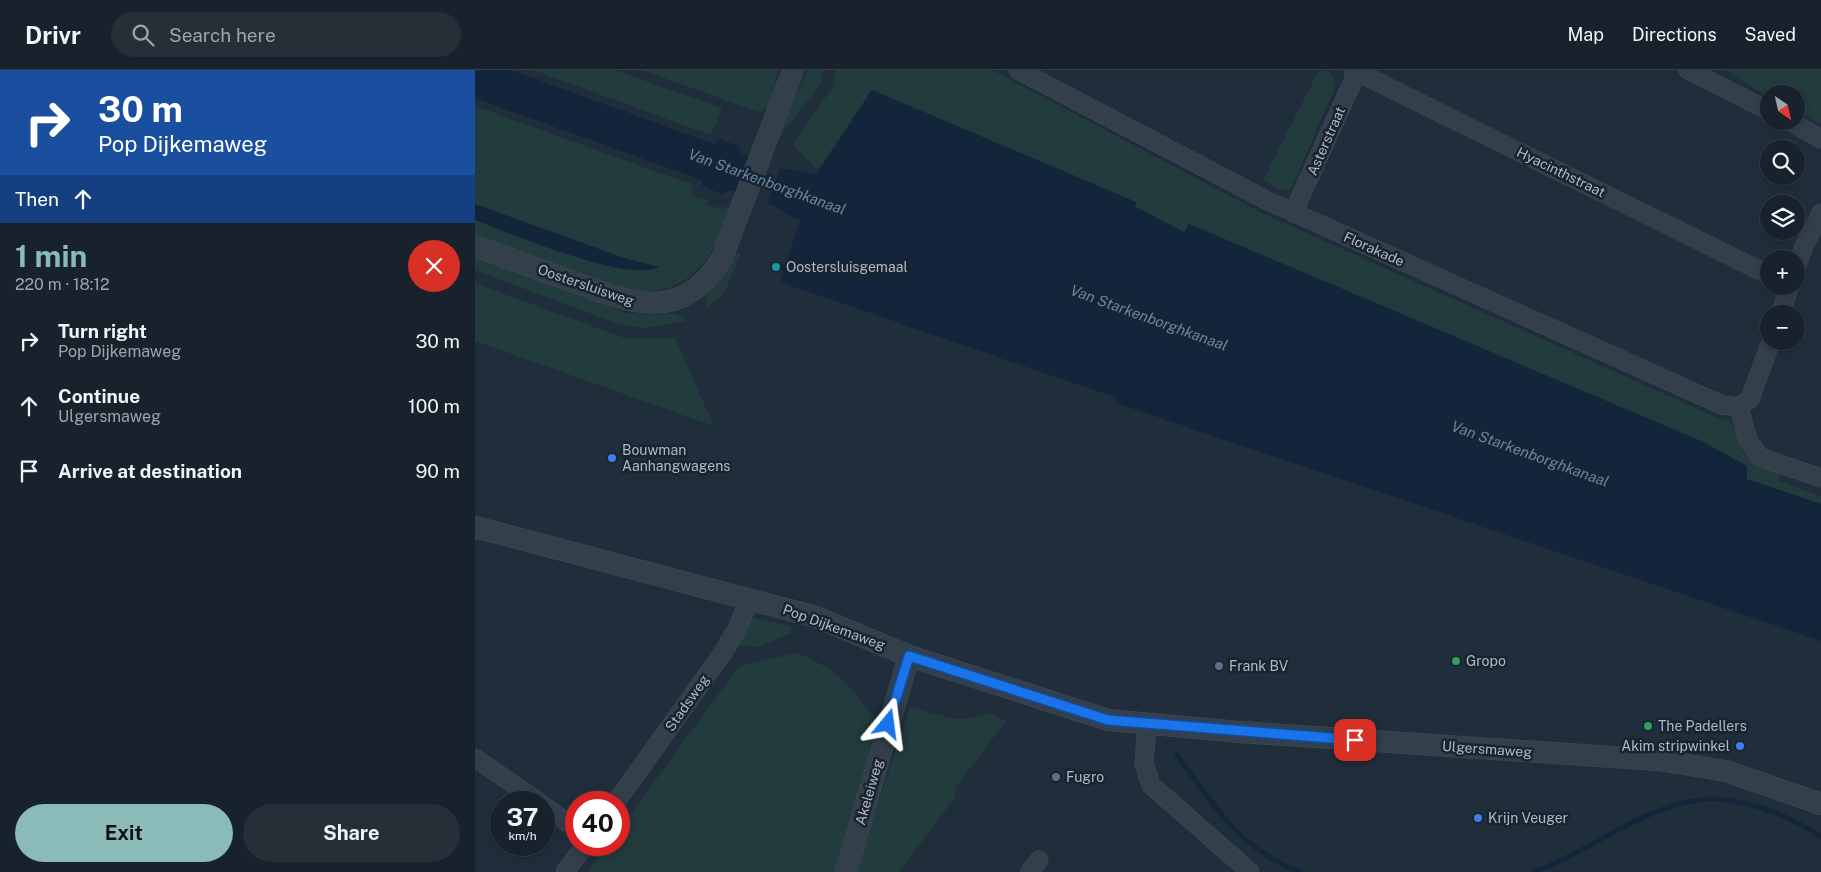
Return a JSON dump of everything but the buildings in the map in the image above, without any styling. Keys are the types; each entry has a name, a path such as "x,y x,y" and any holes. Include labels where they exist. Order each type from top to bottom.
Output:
{"street":[{"name":"Oostersluisweg","path":"475,246 630,302 658,303 685,295 707,279 715,269 728,245 793,70"},
{"name":"Florakade","path":"1018,70 1293,213 1722,405 1739,407"},
{"path":"1688,70 1760,106"},
{"name":"Asterstraat","path":"1293,213 1356,71"},
{"name":"Hyacinthstraat","path":"1356,71 1760,271"},
{"path":"1805,130 1821,138"},
{"path":"1803,250 1820,216"},
{"path":"1768,350 1750,399 1739,407 1748,440 1760,457 1821,478"},
{"name":"Pop Dijkemaweg","path":"475,527 750,598 816,617 909,656 1103,718 1147,724"},
{"name":"Stadsweg","path":"623,791 722,654 737,628 750,598"},
{"name":"Akeleiweg","path":"846,872 909,656"},
{"path":"1147,724 1144,764 1151,785 1250,872"},
{"name":"Ulgersmaweg","path":"1147,724 1658,760 1726,771 1821,804"},
{"path":"475,758 523,791"},
{"path":"565,872 577,856"}],"green space":[{"path":"533,70 615,70 722,108 711,135"},
{"path":"642,70 778,70 769,106 759,112"},
{"path":"808,70 824,70 820,85 771,148"},
{"path":"836,70 992,70 1258,211 1722,420 1731,421 1743,445 1741,449 1747,458 1782,469 1778,481 1821,496 1821,504 1747,479 1747,466 1701,441 1189,224 1184,232 1135,206 1136,202 872,90 818,170 792,144 833,87"},
{"path":"1319,70 1331,73 1336,85 1293,185 1289,190 1278,189 1263,180"},
{"path":"1726,70 1821,70 1821,124 1805,116 1805,85 1760,85 1760,92"},
{"path":"475,106 693,185 691,196 708,200 707,205 723,209 724,206 731,208 711,253 690,276 677,284 662,289 639,291 619,287 578,274 475,237 475,220 559,251 618,268 659,267 624,258 475,204"},
{"path":"737,253 740,254 725,292 706,310 705,301 708,293 725,274"},
{"path":"475,255 626,313 655,315 675,313 687,321 643,328 618,324 475,270"},
{"path":"475,283 624,338 675,338 714,426 475,341"},
{"path":"745,616 791,626 791,633 758,647 733,645"},
{"path":"797,653 834,673 852,689 877,722 837,872 588,872 600,856 630,856 630,815 739,666"},
{"path":"910,707 951,718 968,719 989,713 1006,721 955,788 956,796 899,872 855,872"}],"water":[{"name":"Van Starkenborghkanaal","path":"475,70 510,70 714,144 719,139 739,146 742,154 782,168 816,175 872,90 1136,202 1135,207 1184,232 1189,224 1701,441 1747,466 1747,479 1821,504 1821,641 1116,403 1117,398 780,282 783,271 780,269 782,264 785,265 800,221 774,206 729,190 722,194 702,186 702,180 475,98"},
{"path":"475,204 624,258 659,267 644,270 622,269 569,255 475,220"}],"pier":[{"path":"752,156 781,166 767,204 738,193"}],"waterway":[{"path":"1177,755 1229,824 1260,851 1300,872"},
{"path":"1534,872 1575,853 1635,821 1677,805 1699,800 1727,800 1756,806 1790,819 1821,837"}],"place":[{"name":"Oostersluisgemaal","path":"776,267"},
{"name":"Bouwman Aanhangwagens","path":"612,458"},
{"name":"Gropo","path":"1456,661"},
{"name":"Frank BV","path":"1219,666"},
{"name":"The Padellers","path":"1648,726"},
{"name":"Akim stripwinkel","path":"1740,746"},
{"name":"Fugro","path":"1056,777"},
{"name":"Krijn Veuger","path":"1478,818"}],"route":[{"path":"888,724 898,686 909,656 1108,720 1355,740"}]}
